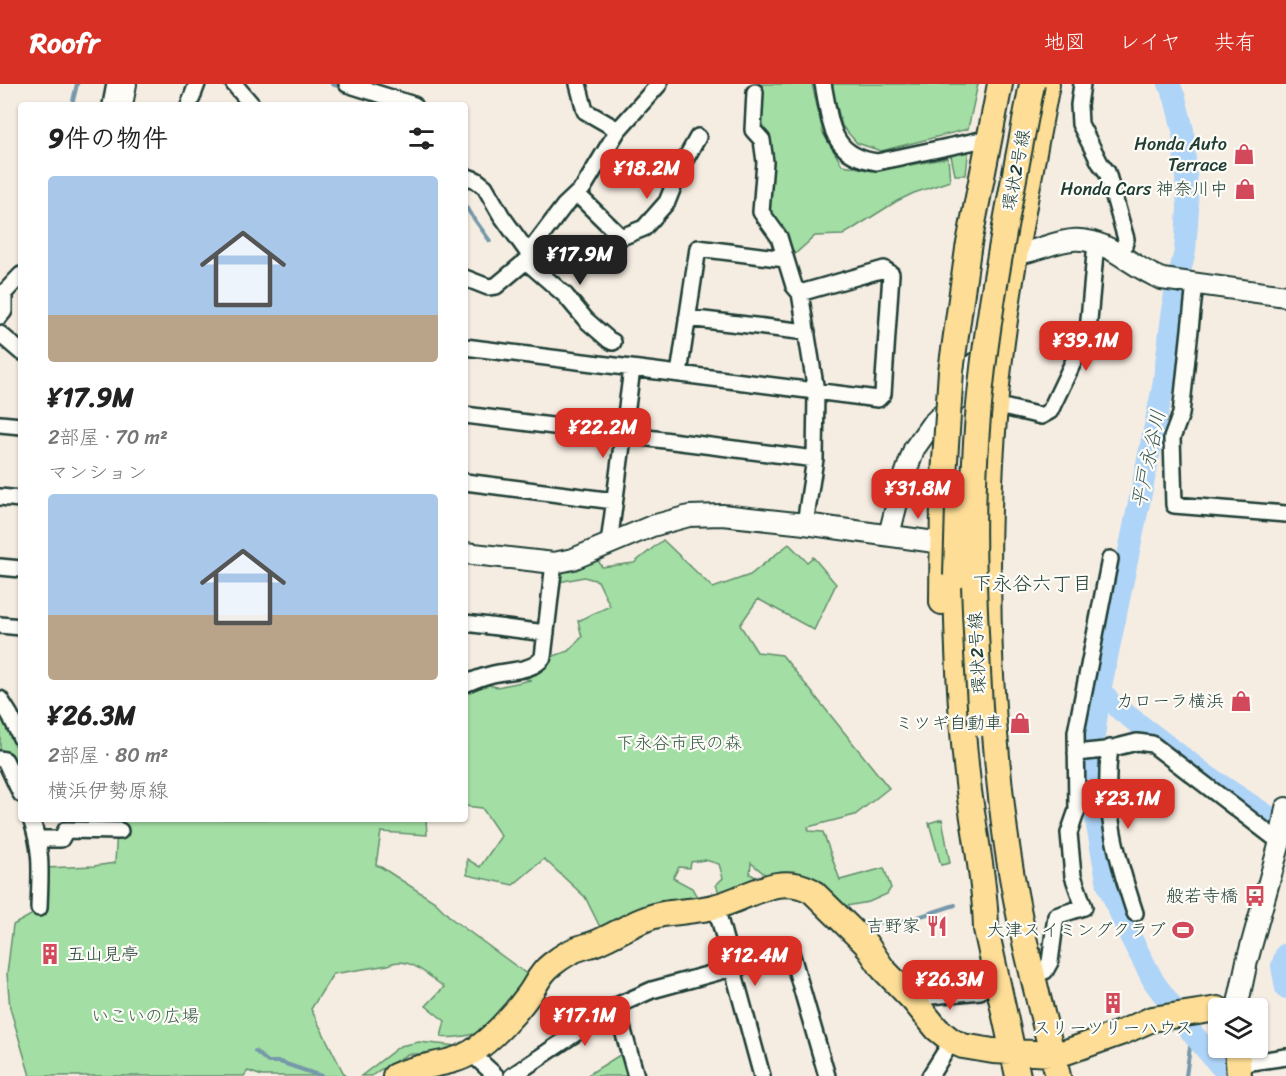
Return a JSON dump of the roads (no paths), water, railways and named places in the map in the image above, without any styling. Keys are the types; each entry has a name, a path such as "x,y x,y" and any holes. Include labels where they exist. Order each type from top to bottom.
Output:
{"main road":[{"path":"986,929 976,906 966,861 953,777 945,698 942,543 951,371 968,249 1000,84"},
{"name":"環状2号線","path":"1015,84 969,351 962,438 956,576 962,727 986,929 1018,1076"},
{"name":"環状2号線","path":"1032,84 1001,246 989,327 975,460 974,618 981,724 997,859 1029,1024 1048,1065"},
{"path":"1047,84 1015,254 995,405 988,524 989,633 1003,816 1048,1065"},
{"path":"395,1076 406,1070 451,1062 471,1053 486,1042 528,997 538,977 564,955 598,942 643,920 662,914 716,907 758,889 788,884 802,885 812,891 866,944 883,969 937,1029 952,1041 974,1048 1012,1052 1048,1065"},
{"path":"1048,1065 1066,1052 1152,1019 1207,1011"}],"street":[{"path":"112,102 115,84"},
{"path":"123,102 126,84"},
{"path":"190,102 197,84"},
{"path":"234,84 249,102"},
{"path":"347,84 404,102"},
{"path":"578,84 585,111 618,130"},
{"path":"468,279 488,287 496,286 528,258 564,206 577,194 598,165 618,130 659,84"},
{"path":"823,84 831,127 837,140 846,151 862,160 877,162 990,138"},
{"path":"1082,84 1079,105 1080,124 1107,172 1126,239 1121,256"},
{"path":"755,92 753,130 762,140 765,162 761,212 779,237 794,286 800,293 816,392 815,459 805,524"},
{"path":"577,194 618,234 624,236 644,228 667,202 681,167 698,137"},
{"path":"468,177 484,187 528,258 566,295 586,320 614,342"},
{"path":"889,535 901,487 914,449 931,425 969,388 973,376 986,273 991,265 1015,254 1070,240 1096,243 1151,275 1286,296"},
{"path":"995,405 1041,416 1050,411 1088,331 1096,243"},
{"path":"679,374 698,248 785,259"},
{"path":"468,346 878,399 883,394 891,274 884,269 800,293"},
{"path":"0,316 4,311 4,293 18,278"},
{"path":"1184,281 1181,414 1173,438 1174,505 1286,514"},
{"path":"687,318 807,332"},
{"path":"0,334 18,349"},
{"path":"614,542 610,536 632,369"},
{"path":"468,415 815,459"},
{"path":"0,424 18,426"},
{"path":"468,482 614,501"},
{"path":"0,497 18,499"},
{"path":"468,553 554,563 573,559 652,526 689,516 722,515 942,543"},
{"path":"1031,974 1045,971 1050,962 1056,916 1084,907 1073,876 1069,833 1077,810 1076,732 1110,559"},
{"path":"468,683 491,674 531,667 539,663 543,657 554,563"},
{"path":"0,567 18,569"},
{"path":"468,623 546,633"},
{"path":"0,625 18,627"},
{"path":"0,699 18,732"},
{"path":"1076,753 1137,742 1152,744 1281,839"},
{"path":"1108,749 1110,816 1120,868 1135,913"},
{"path":"0,759 5,760 18,788"},
{"path":"1240,998 1246,961 1281,839 1285,812"},
{"path":"32,822 41,852 39,908"},
{"path":"38,839 62,839 66,830 73,825 120,831"},
{"path":"716,907 762,1076"},
{"path":"512,1076 616,1006 652,990 791,952 827,1076"},
{"path":"914,1001 931,996 980,991"},
{"path":"616,1006 636,1076"},
{"path":"930,1076 952,1041"},
{"path":"471,1053 496,1076"},
{"path":"1238,1063 1286,1057"}],"waterway":[{"path":"73,102 77,84"},
{"path":"332,84 343,88"},
{"name":"平戸永谷川","path":"1108,699 1100,691 1163,387 1175,293 1185,251 1188,209 1183,130 1169,84"},
{"path":"468,210 490,241"},
{"name":"平戸永谷川","path":"1100,691 1093,765 1096,820 1108,885 1129,934 1154,982 1192,1033 1229,1076"},
{"name":"平戸永谷川","path":"1119,709 1207,776 1286,828"},
{"path":"858,924 909,920 955,905"},
{"name":"平戸永谷川","path":"1286,954 1282,966 1286,988"},
{"path":"1186,1076 1192,1033"},
{"path":"255,1051 268,1062 280,1062 321,1076"}],"place":[{"name":"Honda Auto Terrace","path":"1244,154"},
{"name":"Honda Cars 神奈川中","path":"1245,189"},
{"name":"カローラ横浜","path":"1241,701"},
{"name":"ミツギ自動車","path":"1020,723"},
{"name":"般若寺橋","path":"1255,896"},
{"name":"吉野家","path":"937,926"},
{"name":"大津スイミングクラブ","path":"1183,930"},
{"name":"五山見亭","path":"50,954"},
{"name":"スリーツリーハウス","path":"1113,1003"}],"district":[{"name":"下永谷六丁目","path":"1032,583"}],"park label":[{"name":"下永谷市民の森","path":"679,743"},
{"name":"いこいの広場","path":"145,1016"}]}
